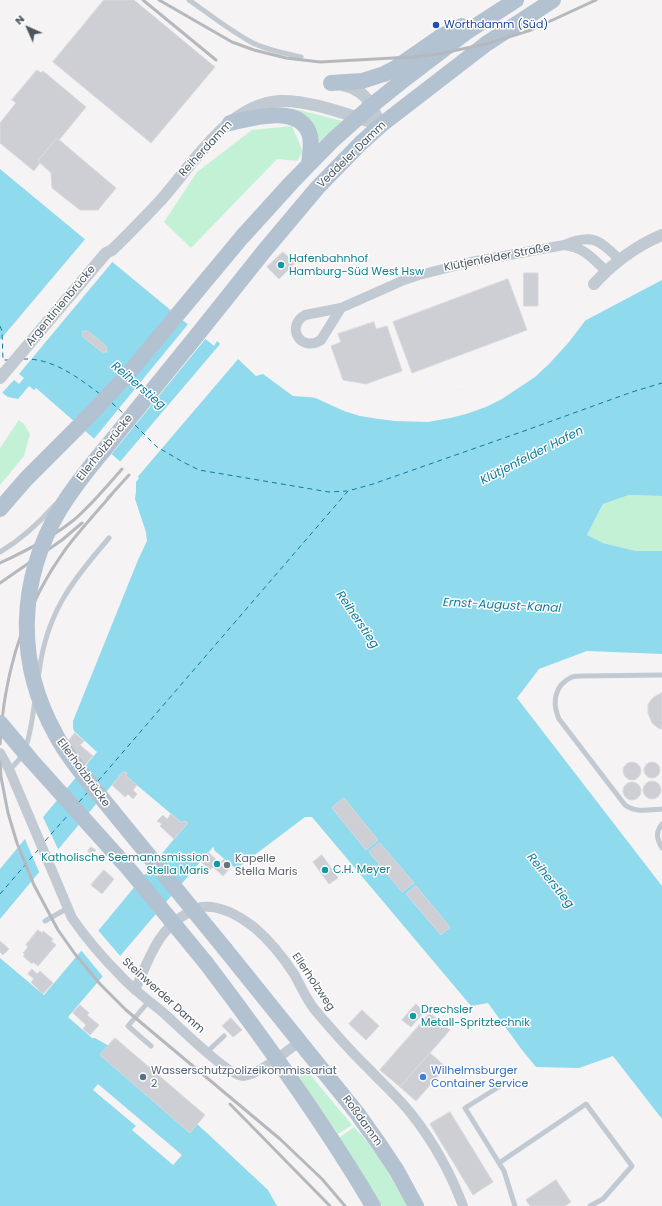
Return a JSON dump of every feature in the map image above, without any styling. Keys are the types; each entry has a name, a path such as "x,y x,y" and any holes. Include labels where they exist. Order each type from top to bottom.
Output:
{"main road":[{"name":"Veddeler Damm","path":"0,509 26,480 124,379 242,237 309,164 371,106 438,54 514,0"},
{"name":"Veddeler Damm","path":"202,329 254,262 318,187 361,143 381,125 486,44 525,18 543,3"},
{"path":"331,83 374,78 384,74 394,69 440,37 492,15"},
{"path":"230,123 256,117 274,115 286,116 298,120 303,124 310,136 311,152 309,164"},
{"name":"Ellerholzbrücke","path":"202,329 80,480 60,508 46,535 34,566 28,604 26,638 30,666 39,697 49,722 63,747 87,780 300,1042"},
{"path":"0,723 31,760 128,868 206,963 278,1058 344,1157 373,1206"},
{"name":"Roßdamm","path":"300,1042 352,1107 379,1144 397,1171 416,1206"}],"street":[{"path":"514,0 525,18"},
{"path":"331,83 349,86 364,95 381,125"},
{"name":"Reiherdamm","path":"124,238 161,200 202,150 230,123 240,115 254,108 281,101 298,102 322,107 381,125"},
{"path":"594,284 620,259 643,244 662,235"},
{"name":"Argentinienbrücke","path":"0,378 106,253 112,250 124,238"},
{"name":"Klütjenfelder Straße","path":"341,308 324,336 316,343 307,344 302,342 297,336 296,326 298,321 305,315 341,308 404,280 449,267 564,245 580,239 593,239 599,242 620,259"},
{"name":"Klütjenfelder Straße","path":"564,245 575,246 582,250 606,271"},
{"name":"Steinwerder Damm","path":"0,753 9,769 72,918 119,975 230,1071 237,1075 243,1076 254,1073 300,1042"},
{"name":"Ellerholzweg","path":"135,990 157,942 169,926 184,915 196,909 208,907 224,910 249,924 277,950 294,974 308,1000 325,1022 413,1116 442,1161 458,1192 463,1206"}],"lane":[{"path":"189,0 238,35 276,51 301,57"},
{"path":"0,552 40,522 80,476"},
{"path":"9,769 19,760 26,744 32,715 40,659 46,635 54,615 67,591 83,568 109,538"},
{"path":"662,675 582,676 572,678 564,683 558,690 555,700 559,719 624,805 630,809 636,810 662,809"},
{"path":"662,824 657,834 657,839 662,848"},
{"path":"45,921 68,908"},
{"path":"149,1001 128,1026 151,1046"},
{"path":"208,1052 224,1036"},
{"path":"505,1083 465,1108 504,1171 515,1206"},
{"path":"499,1163 586,1104 632,1166 603,1199 590,1206"}],"green space":[{"path":"295,109 342,121 317,144 290,110"},
{"path":"292,126 303,152 297,161 277,159 191,248 164,222 197,172 252,130"},
{"path":"19,420 24,424 30,434 24,456 0,485 0,448"},
{"path":"629,495 662,496 662,551 636,551 603,543 587,535 603,504"},
{"path":"298,1065 308,1072 352,1125 338,1134 301,1080"},
{"path":"354,1127 376,1155 407,1206 382,1206 339,1138"}],"water":[{"path":"0,169 214,346 217,341 256,376 263,374 293,396 334,399 393,400 442,396 484,382 573,327 662,280 662,496 629,495 603,504 587,535 603,543 636,551 662,551 662,654 587,651 539,669 517,698 662,886 662,1119 613,1056 579,1068 536,1067 488,1003 471,1006 312,817 305,817 236,869 214,850 213,847 68,1017 92,1038 95,1038 109,1046 207,1133 268,1190 277,1206 0,1206 0,958 44,995 187,824 187,822 184,821 182,823 126,776 127,773 122,773 0,919 0,869 97,752 74,731 73,721 147,541 146,532 135,499 136,482 139,478 36,388 34,390 29,386 18,399 8,397 0,391"}],"pier":[{"path":"86,238 114,260 19,374 24,378 19,384 14,380 1,394 0,340"},
{"path":"588,317 569,342 535,377 502,399 486,407 466,414 428,422 395,421 360,416 344,411 309,395 393,398 422,397 460,390 483,380 572,325"},
{"path":"189,323 207,337 110,456 93,440"},
{"path":"221,343 239,358 135,480 136,478 119,463"},
{"path":"42,815 59,851 40,874 24,837"},
{"path":"97,929 121,957 104,978 80,949"},
{"path":"98,1084 182,1155 173,1165 132,1130 136,1126 93,1090"}],"building":[{"path":"104,0 134,0 215,67 151,143 53,62"},
{"path":"37,70 41,73 43,71 86,107 59,140 57,138 38,161 40,163 34,171 0,143 0,123 16,103 12,100"},
{"path":"57,138 116,188 98,210 80,210 52,188 51,173 38,161"},
{"name":"Hafenbahnhof Hamburg-Süd West Hsw","path":"283,252 295,263 279,279 267,267"},
{"path":"524,273 538,273 538,306 524,306"},
{"path":"508,279 527,330 412,373 393,322"},
{"path":"374,322 376,329 387,326 402,371 366,384 343,380 331,346 341,342 338,334"},
{"path":"88,331 106,346 107,352 102,352 83,337 82,332"},
{"path":"662,693 662,729 658,728 652,723 648,713 648,705 654,697"},
{"path":"75,733 84,741 80,745 93,756 85,765 64,746"},
{"path":"628,762 636,762 641,767 639,778 636,780 628,780 623,775 623,767"},
{"path":"649,762 655,762 660,767 658,776 655,778 649,778 644,773 644,767"},
{"path":"122,773 127,773 126,776 137,785 133,790 137,794 133,799 128,794 125,797 112,785"},
{"path":"652,781 658,784 661,790 658,796 652,799 646,796 643,790 646,784"},
{"path":"632,782 638,785 641,791 638,797 632,800 626,797 623,791 626,785"},
{"path":"344,798 378,840 366,850 332,808"},
{"path":"171,814 182,823 184,821 187,822 187,824 174,839 160,826 162,824 157,821 163,815 167,819"},
{"path":"380,843 414,883 402,892 369,852"},
{"path":"91,847 96,850 92,855 88,851"},
{"name":"Katholische Seemannsmission Stella Maris","path":"208,852 220,863 224,859 232,866 223,876 213,867 210,870 200,861"},
{"name":"C.H. Meyer","path":"322,855 338,878 329,884 313,862"},
{"path":"104,870 114,879 102,894 91,885"},
{"path":"416,886 450,927 441,935 406,894"},
{"path":"38,930 42,933 43,931 53,939 51,941 56,945 38,966 33,962 32,964 23,956 25,955 23,953 28,947 26,945"},
{"path":"0,941 9,949 3,955 0,952"},
{"path":"32,969 37,974 40,971 53,983 43,994 31,982 34,979 28,974"},
{"name":"Drechsler Metall-Spritztechnik","path":"416,1004 424,1012 411,1027 402,1020"},
{"path":"80,1005 89,1013 87,1015 99,1025 90,1035 83,1029 86,1025 73,1013"},
{"path":"362,1010 379,1026 366,1040 349,1024"},
{"path":"430,1013 450,1030 400,1087 380,1070"},
{"path":"231,1018 242,1030 233,1037 222,1026"},
{"name":"Wasserschutzpolizeikommissariat 2","path":"115,1038 205,1115 190,1133 100,1055"},
{"name":"Wilhelmsburger Container Service","path":"430,1053 446,1067 416,1101 400,1087"},
{"path":"450,1112 493,1182 473,1195 430,1124"},
{"path":"556,1180 571,1202 565,1206 530,1206 526,1200"}],"ferry route":[{"path":"0,326 2,331 3,360 8,360"},
{"path":"23,359 54,365 73,375 100,394"},
{"path":"98,781 348,491 373,484 632,392 662,383"},
{"path":"112,403 123,413"},
{"path":"135,425 157,447 199,470 329,492 347,491"},
{"path":"79,802 88,792"},
{"path":"45,841 69,814"},
{"path":"0,894 38,850"}],"railway":[{"path":"143,0 216,60"},
{"path":"159,0 232,42 254,50 286,58 320,62 412,57 438,54 486,44 531,30 596,0"},
{"path":"0,563 20,554 67,526 99,495 122,469"},
{"path":"108,498 129,475"},
{"path":"0,744 2,718 11,667 27,618 50,572 65,550 112,494"},
{"path":"0,583 62,540 82,523"},
{"path":"0,762 1,777 8,813 17,843 34,885 58,930 75,954 100,984 126,1010 280,1139 322,1179 345,1206"},
{"path":"230,1104 330,1206"}],"place":[{"name":"Worthdamm (Süd)","path":"436,25"},
{"name":"Hafenbahnhof Hamburg-Süd West Hsw","path":"281,265"},
{"name":"Katholische Seemannsmission Stella Maris","path":"217,864"},
{"name":"Kapelle Stella Maris","path":"227,865"},
{"name":"C.H. Meyer","path":"325,870"},
{"name":"Drechsler Metall-Spritztechnik","path":"413,1016"},
{"name":"Wasserschutzpolizeikommissariat 2","path":"143,1077"},
{"name":"Wilhelmsburger Container Service","path":"423,1077"}],"water label":[{"name":"Reiherstieg","path":"138,386"},
{"name":"Klütjenfelder Hafen","path":"532,456"},
{"name":"Ernst-August-Kanal","path":"502,606"},
{"name":"Reiherstieg","path":"357,620"},
{"name":"Reiherstieg","path":"550,881"}]}
